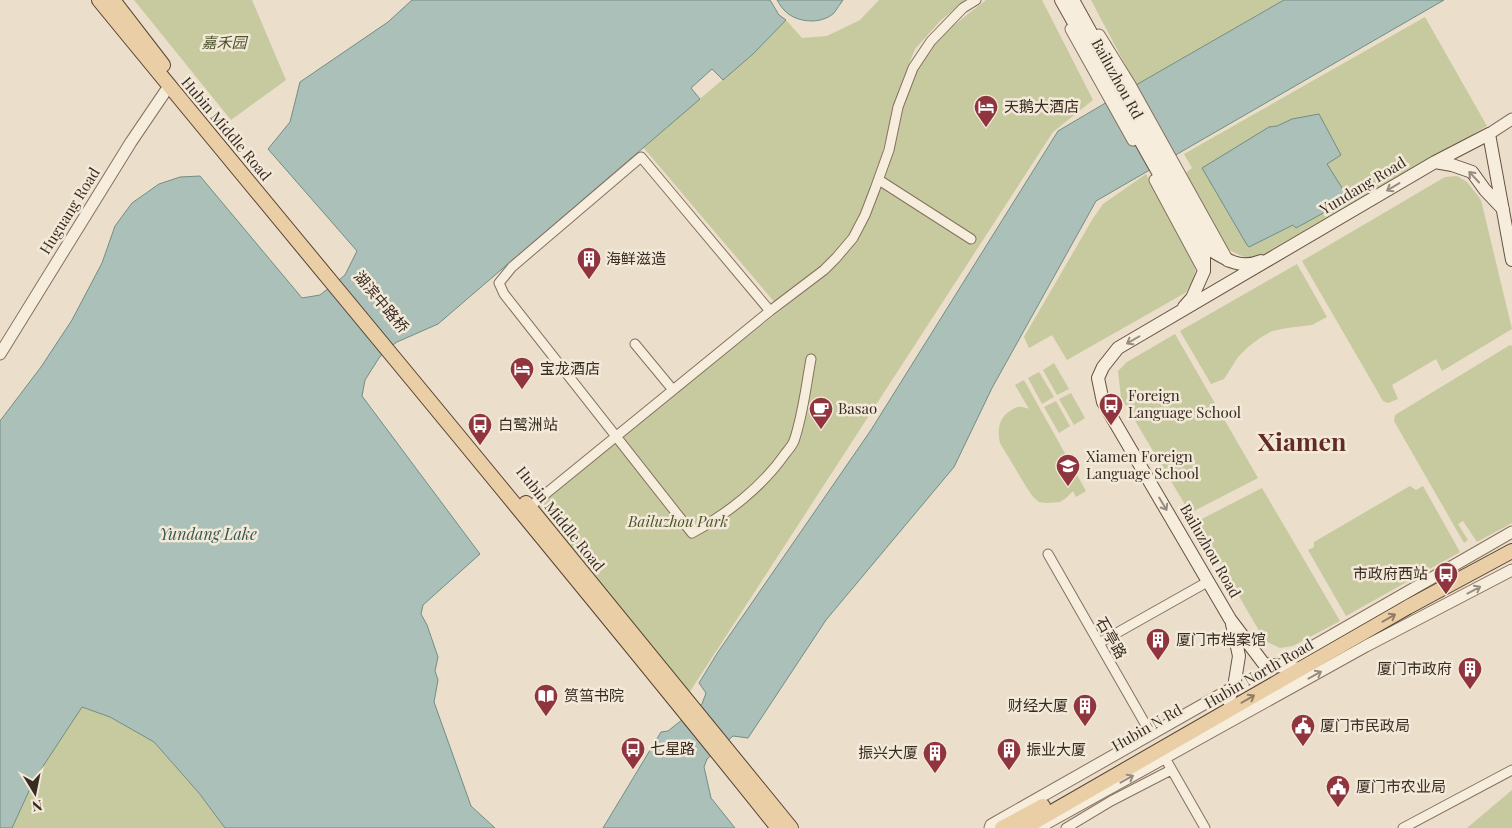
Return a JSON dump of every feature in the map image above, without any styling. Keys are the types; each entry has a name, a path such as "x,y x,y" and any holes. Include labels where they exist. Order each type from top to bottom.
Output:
{"main road":[{"name":"Hubin Middle Road","path":"99,0 169,86 332,275"},
{"name":"Hubin Middle Road","path":"113,0 332,275"},
{"name":"Bailuzhou Rd","path":"1060,0 1119,92"},
{"name":"Bailuzhou Rd","path":"1073,0 1119,92 1161,167"},
{"path":"1488,134 1512,260"},
{"name":"Yundang Road","path":"1232,283 1435,162 1488,134"},
{"path":"1435,162 1452,165 1472,172 1485,190 1503,209"},
{"path":"1161,167 1212,251 1228,261 1251,265 1280,254"},
{"name":"Bailuzhou Road","path":"1161,167 1204,254 1204,271 1192,298 1175,316"},
{"name":"湖滨中路桥","path":"332,275 399,355"},
{"name":"Bailuzhou Road","path":"1230,619 1103,402 1098,378 1103,367 1118,348 1232,283"},
{"name":"Hubin Middle Road","path":"399,355 724,753"},
{"name":"Hubin North Road","path":"1024,828 1408,607 1512,551"},
{"path":"1230,619 1264,664 1300,669"},
{"path":"1228,700 1234,687 1239,656 1230,619"},
{"name":"Hubin N Rd","path":"1002,828 1228,700"},
{"path":"724,753 778,828"},
{"path":"724,753 791,828"}],"street":[{"path":"526,510 770,311 824,270 836,258 853,238 865,215 889,150 898,107 913,68 931,41 964,8 976,0"},
{"name":"Bailuzhou Rd","path":"1055,0 1119,92"},
{"name":"Bailuzhou Rd","path":"1077,0 1119,92 1161,167"},
{"name":"Huguang Road","path":"0,354 131,142 169,86"},
{"name":"Yundang Road","path":"1488,134 1512,119"},
{"path":"770,311 641,157 512,267 499,283 504,294 617,435 692,533 710,524 748,494 780,462 793,443 811,359"},
{"path":"879,180 971,239"},
{"path":"635,344 673,390"},
{"path":"1277,667 1512,532"},
{"name":"石亭路","path":"1048,554 1151,734"},
{"path":"1038,828 1051,825 1165,758 1366,646 1512,570"},
{"path":"1099,643 1209,582"},
{"path":"990,828 1234,687"},
{"path":"1165,758 1205,828"},
{"path":"1066,828 1111,801 1171,770"},
{"path":"1403,828 1512,770"}],"green space":[{"name":"嘉禾园","path":"134,0 252,0 286,80 231,120"},
{"path":"879,0 966,0 940,21 915,49 899,89 878,169 855,227 823,266 776,304 643,147 753,54 786,20 802,38 827,36 860,20"},
{"name":"Bailuzhou Park","path":"986,0 1042,0 1093,100 1053,132 689,693 529,507 826,275 854,243 875,189 888,166 898,107 913,68 949,29"},
{"path":"1091,0 1284,0 1136,85"},
{"path":"1425,17 1487,126 1276,252 1255,260 1227,249 1184,174 1192,168 1184,154"},
{"path":"1146,174 1196,264 1194,281 1185,293 1067,360 1052,335 1029,348 1024,337 1092,220 1103,204"},
{"path":"1457,176 1467,182 1481,200 1512,329 1442,371 1436,359 1392,385 1398,399 1388,403 1383,401 1302,261 1445,177"},
{"path":"1297,264 1327,317 1312,325 1272,331 1248,347 1238,357 1224,379 1211,384 1180,331"},
{"path":"1175,334 1258,478 1190,513 1121,397 1118,371 1127,362"},
{"path":"1510,345 1512,346 1512,523 1477,542 1463,521 1458,524 1468,540 1464,543 1394,421 1395,415"},
{"path":"1054,363 1069,389 1057,395 1043,370"},
{"path":"1039,372 1054,397 1042,404 1028,378"},
{"path":"1024,380 1086,491 1076,497 1073,491 1060,502 1039,502 1027,488 1000,443 999,429 1003,417 1016,408 1025,407 1029,409 1015,385"},
{"path":"1071,393 1085,418 1074,425 1059,399"},
{"path":"1056,401 1070,426 1059,433 1044,407"},
{"path":"1410,486 1416,490 1423,486 1460,552 1346,616 1308,550 1314,547 1314,542"},
{"path":"1262,488 1340,621 1293,646 1280,648 1265,641 1196,522"},
{"path":"81,707 110,717 154,742 199,793 225,828 12,828 34,780"},
{"path":"1512,790 1512,828 1467,828"}],"water":[{"name":"Yundang Lake","path":"412,0 770,0 779,15 786,20 753,54 723,80 712,69 691,88 700,99 438,324 397,342 387,349 365,380 362,396 480,554 423,605 421,614 427,625 438,657 435,671 438,680 434,702 471,806 495,828 225,828 199,793 154,742 110,717 82,707 34,780 12,828 0,828 0,421 41,367 72,320 102,263 115,226 132,203 159,184 180,177 200,176 302,298 320,295 345,275 357,251 268,149 290,122 300,82 388,22"},
{"path":"777,0 843,0 829,17 809,21 795,18 783,9"},
{"path":"1284,0 1444,0 1096,201 992,388 954,467 826,620 748,738 733,736 707,759 704,767 711,798 735,828 603,828 661,732 668,731 702,704 706,693 699,683 718,652 871,430 1058,131"},
{"path":"1319,114 1341,155 1327,164 1349,199 1296,228 1293,225 1249,247 1202,168 1269,127 1277,126 1292,119"}],"place":[{"name":"天鹅大酒店","path":"986,128"},
{"name":"海鲜滋造","path":"589,280"},
{"name":"宝龙酒店","path":"522,390"},
{"name":"Foreign Language School","path":"1111,426"},
{"name":"Basao","path":"821,430"},
{"name":"白鹭洲站","path":"480,446"},
{"name":"Xiamen Foreign Language School","path":"1068,487"},
{"name":"市政府西站","path":"1446,595"},
{"name":"厦门市档案馆","path":"1158,661"},
{"name":"厦门市政府","path":"1470,690"},
{"name":"筼筜书院","path":"546,717"},
{"name":"财经大厦","path":"1085,727"},
{"name":"厦门市民政局","path":"1303,747"},
{"name":"七星路","path":"633,770"},
{"name":"振业大厦","path":"1009,771"},
{"name":"振兴大厦","path":"935,774"},
{"name":"厦门市农业局","path":"1338,808"}],"district":[{"name":"Xiamen","path":"1302,442"}]}
